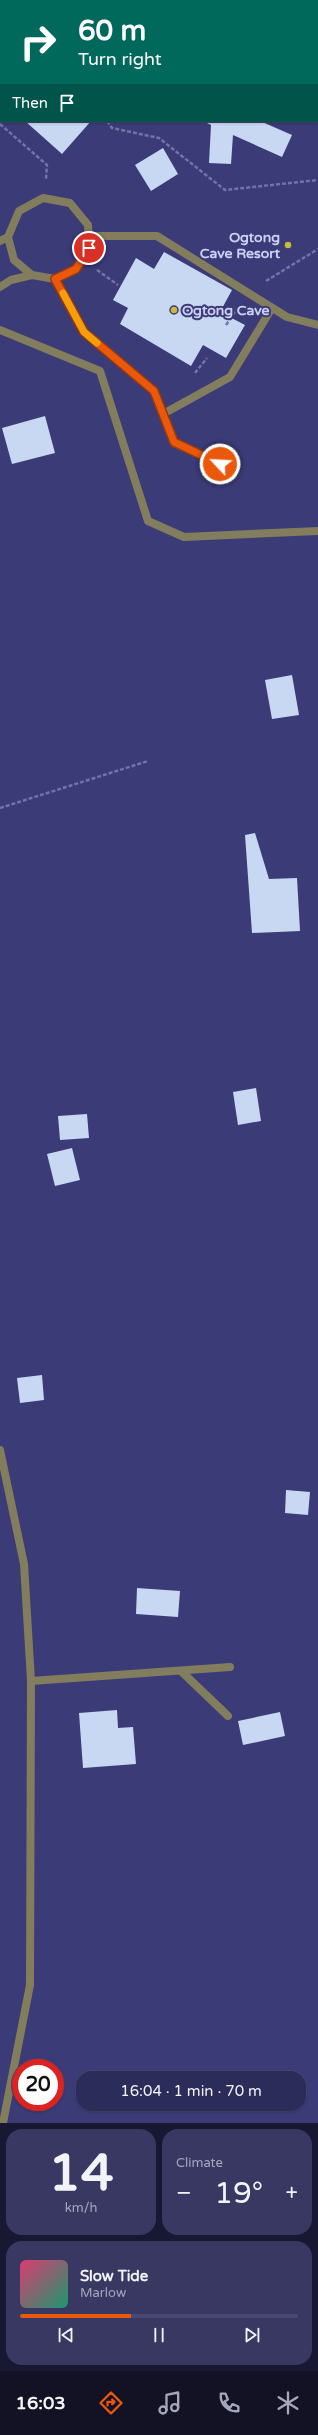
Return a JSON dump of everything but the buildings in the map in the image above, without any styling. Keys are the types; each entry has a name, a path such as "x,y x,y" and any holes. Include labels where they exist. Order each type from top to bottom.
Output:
{"street":[{"path":"0,242 8,237 19,211 43,198 70,203 88,225 89,248 76,269 55,279 32,275 11,280 0,287"},
{"path":"88,236 157,236 287,317 318,325"},
{"path":"8,237 14,260 32,275"},
{"path":"55,279 84,332 154,391 174,442 220,464"},
{"path":"163,414 230,377 272,308"},
{"path":"0,330 100,372 148,521 184,537 318,531"},
{"path":"0,1450 24,1564 31,1681 30,1985 3,2123"},
{"path":"31,1681 230,1667"},
{"path":"181,1671 228,1716"}],"path":[{"path":"108,122 112,128 160,138 225,190 318,180"},
{"path":"0,124 48,165 43,198"},
{"path":"248,292 318,248"},
{"path":"82,258 118,285"},
{"path":"0,808 148,760"}],"slow traffic":[{"path":"63,293 84,332 97,343"}],"place":[{"name":"Ogtong Cave Resort","path":"288,245"},
{"name":"Ogtong Cave","path":"174,310"}],"route":[{"path":"89,248 76,269 55,279 84,332 154,391 174,442 220,464"}]}
